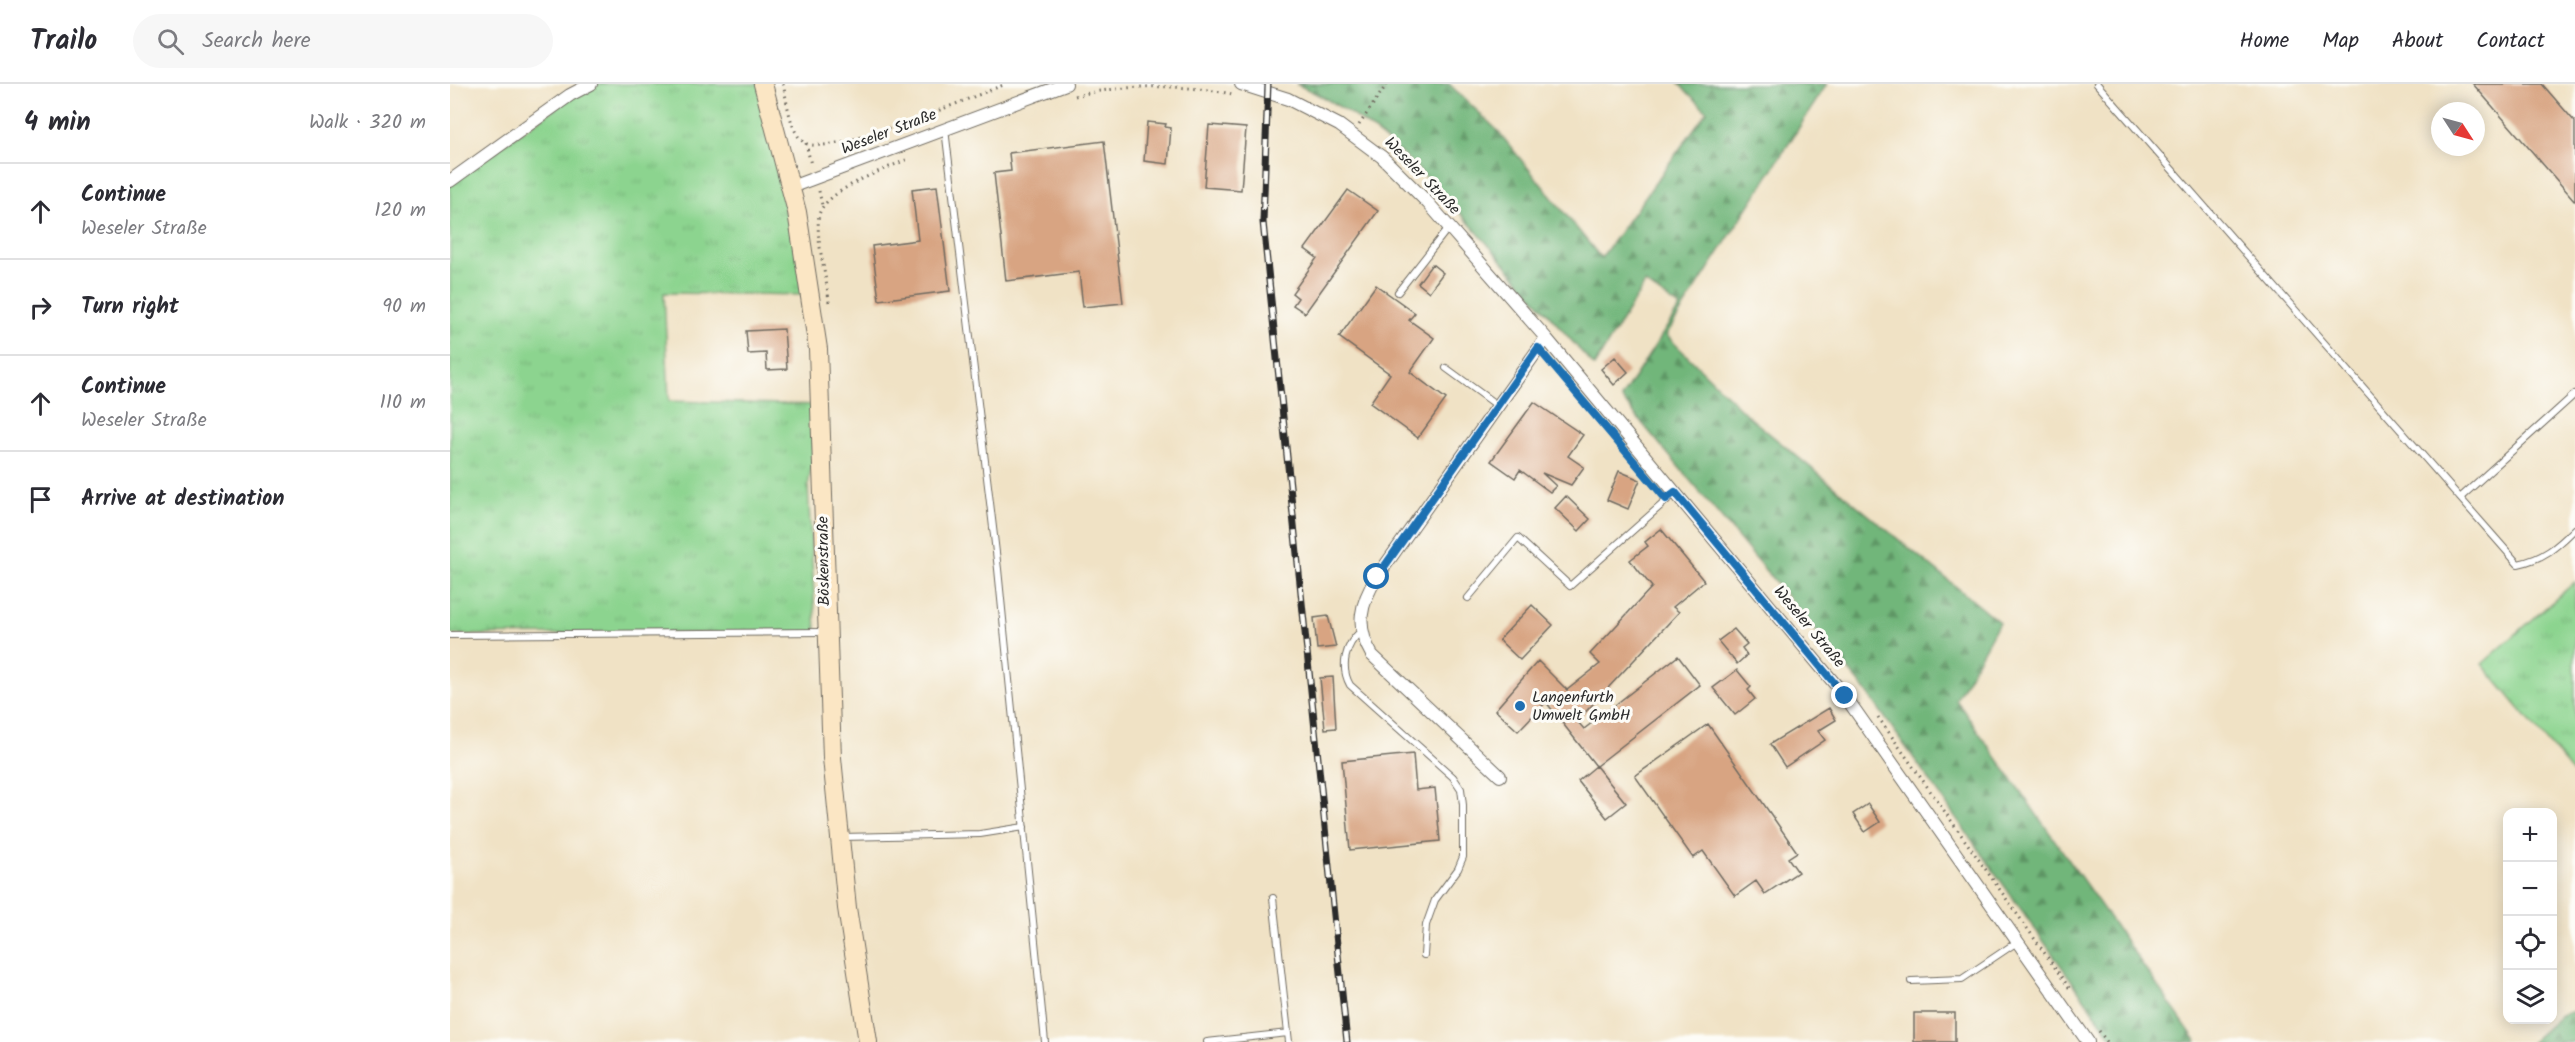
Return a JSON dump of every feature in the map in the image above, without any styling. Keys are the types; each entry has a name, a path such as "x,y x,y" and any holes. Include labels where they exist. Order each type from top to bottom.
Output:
{"main road":[{"name":"Böskenstraße","path":"763,84 791,187 818,349 826,632 838,838 868,1042"}],"street":[{"path":"450,181 570,95 591,84"},
{"name":"Weseler Straße","path":"791,187 1066,84"},
{"name":"Weseler Straße","path":"1241,90 1268,91 1317,112 1353,134 1402,176 1449,227 1546,338 1845,696 2088,1042"},
{"path":"1500,776 1372,655 1361,631 1363,603 1377,577 1546,338"}],"lane":[{"path":"2097,84 2518,564 2536,560 2556,549 2575,529"},
{"path":"945,128 998,569 1045,1042"},
{"path":"1398,292 1449,227"},
{"path":"1446,368 1498,406"},
{"path":"2460,498 2575,394"},
{"path":"1468,598 1518,538 1570,586 1675,492"},
{"path":"1361,631 1351,641 1345,657 1346,678 1350,685 1453,777 1461,789 1463,857 1458,869 1435,900 1426,925 1424,956"},
{"path":"450,635 826,632"},
{"path":"838,838 980,834 1024,827"},
{"path":"1273,898 1289,1042"},
{"path":"1911,981 1962,979 2017,942"},
{"path":"1207,1042 1288,1033"}],"path":[{"path":"783,84 797,133 806,143 818,147 838,144 899,124 1006,84"},
{"path":"1353,134 1387,84"},
{"path":"1066,99 1095,90 1148,86 1241,90"},
{"path":"831,312 818,224 822,205 834,195 914,157"}],"green space":[{"path":"591,84 761,84 810,295 664,293 669,401 820,405 808,487 816,632 450,635 450,181"},
{"path":"1296,84 1449,84 1497,130 1601,258 1707,111 1679,84 1827,84 1666,335 1748,416 1999,622 1956,700 2197,1042 2115,1042 1864,688 1621,398 1680,307 1645,283 1594,366 1470,223 1403,155 1353,116"},
{"path":"2575,582 2575,775 2482,664"},
{"path":"2575,1011 2575,1042 2531,1042 2551,1024 2557,1024 2557,1019"}],"building":[{"path":"2473,84 2542,84 2575,122 2575,201"},
{"path":"1147,122 1166,124 1165,127 1171,128 1168,164 1144,161"},
{"path":"1209,125 1246,128 1241,190 1204,187"},
{"path":"1104,141 1123,303 1083,307 1079,272 1006,281 994,173 1011,171 1009,153"},
{"path":"937,186 950,291 879,300 872,246 918,240 912,189"},
{"path":"1348,190 1378,211 1305,313 1293,305 1298,298 1292,293 1317,258 1305,249"},
{"path":"1432,264 1443,273 1429,292 1418,283"},
{"path":"1376,285 1415,313 1409,320 1434,338 1410,372 1446,399 1418,438 1370,403 1390,374 1339,337"},
{"path":"784,329 787,369 767,370 766,353 748,354 746,331"},
{"path":"1615,357 1628,372 1614,385 1601,369"},
{"path":"1534,402 1583,435 1568,456 1584,467 1571,485 1542,473 1556,486 1550,492 1520,470 1515,478 1491,461"},
{"path":"1619,471 1640,480 1628,509 1607,500"},
{"path":"1566,496 1590,519 1579,531 1555,508"},
{"path":"1661,529 1704,581 1673,607 1679,612 1577,721 1584,729 1678,656 1700,685 1596,766 1546,702 1518,731 1495,710 1538,661 1567,690 1600,664 1590,654 1652,587 1630,560 1648,546 1645,542"},
{"path":"1532,605 1553,625 1520,660 1499,640"},
{"path":"1328,616 1336,647 1317,649 1314,618"},
{"path":"1734,629 1747,644 1742,648 1747,655 1737,664 1718,641"},
{"path":"1737,670 1751,687 1748,690 1755,699 1735,715 1713,688"},
{"path":"1333,677 1336,728 1325,729 1320,678"},
{"path":"1829,708 1836,720 1818,731 1825,740 1785,767 1770,744"},
{"path":"1708,724 1797,852 1788,858 1798,872 1765,894 1756,881 1735,896 1703,851 1693,858 1635,776"},
{"path":"1413,754 1416,790 1435,788 1440,841 1350,850 1342,761"},
{"path":"1596,766 1626,803 1607,818 1578,781"},
{"path":"1868,804 1880,822 1865,832 1853,814"},
{"path":"1914,1013 1955,1013 1955,1042 1914,1042"}],"railway":[{"path":"1268,84 1263,222 1347,1042"}],"place":[{"name":"Langenfurth Umwelt GmbH","path":"1520,706"}],"route":[{"path":"1377,577 1538,348 1666,499 1675,492 1845,696"}]}
